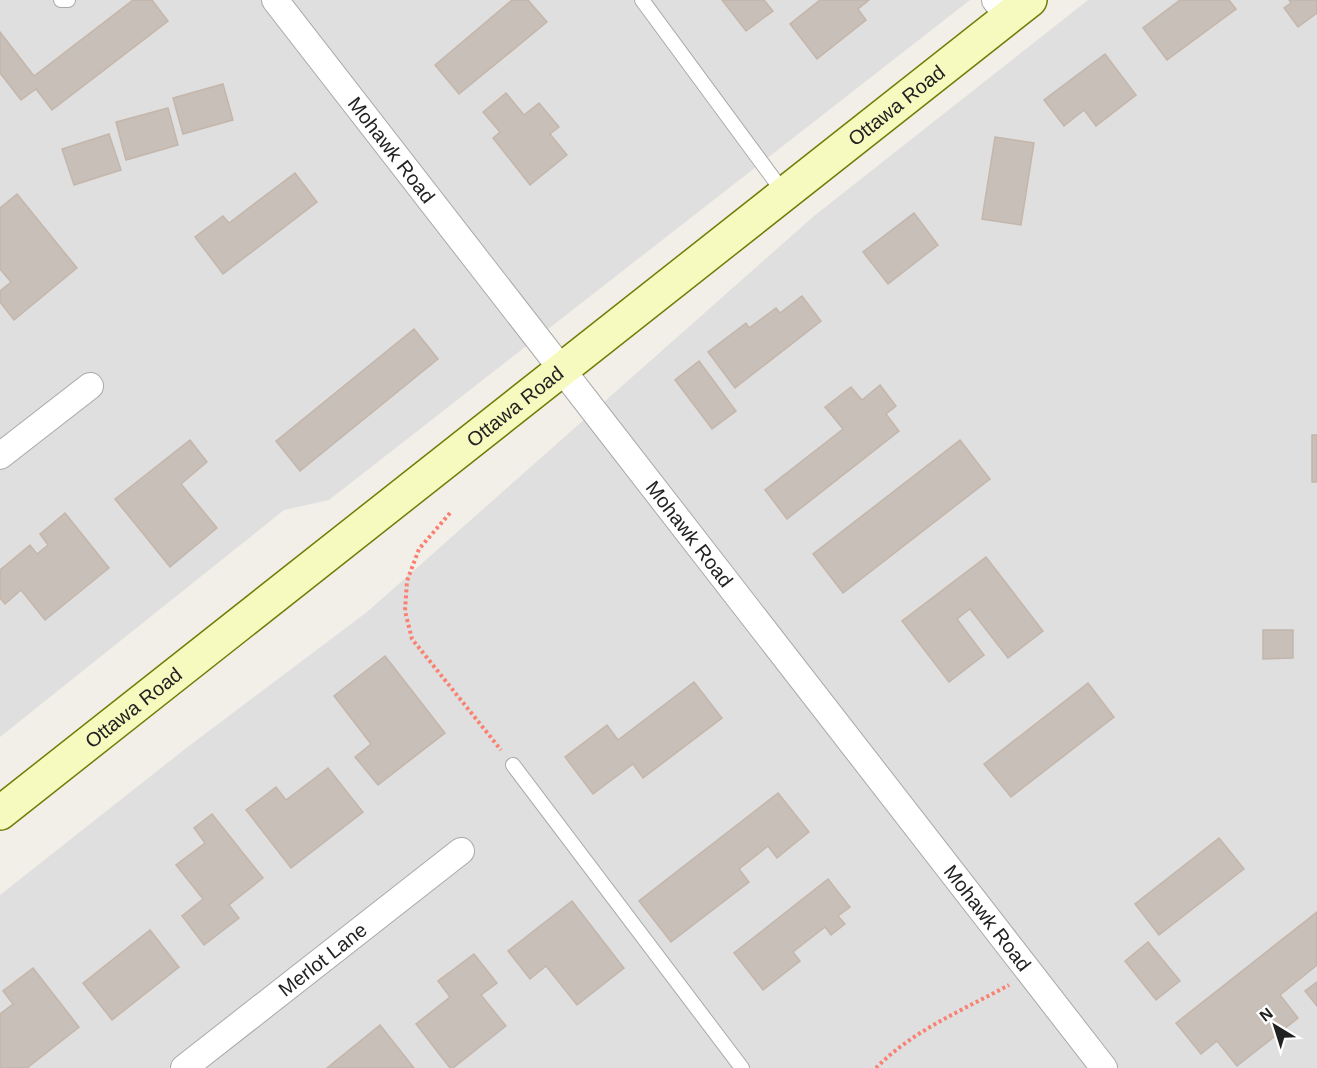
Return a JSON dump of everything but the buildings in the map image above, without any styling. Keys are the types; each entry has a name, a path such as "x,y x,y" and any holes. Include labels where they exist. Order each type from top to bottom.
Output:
{"street":[{"name":"Mohawk Road","path":"275,0 1104,1068"},
{"name":"Ottawa Road","path":"0,813 784,193 1011,6"},
{"path":"0,456 90,386"},
{"name":"Merlot Lane","path":"184,1068 461,851"}],"lane":[{"path":"61,0 68,0"},
{"path":"642,0 784,193"},
{"path":"513,765 742,1068"}],"path":[{"path":"450,513 419,549 407,581 405,611 412,639 513,765"},
{"path":"876,1068 892,1051 922,1032 1031,974"}],"shaded area":[{"path":"0,0 970,0 329,500 284,510 0,737"},
{"path":"1088,0 1317,0 1317,1068 0,1068 0,895 185,749 367,612 814,216"}]}
